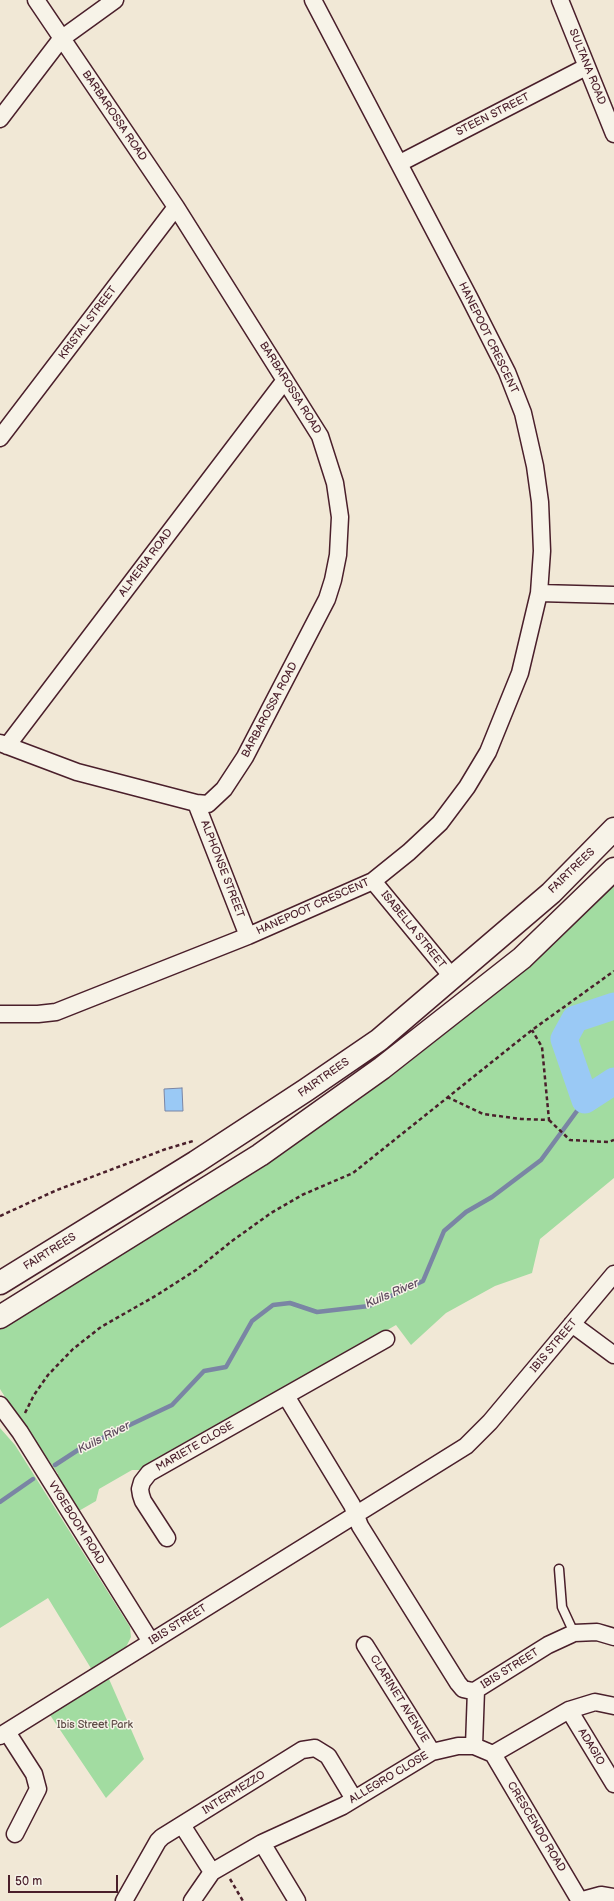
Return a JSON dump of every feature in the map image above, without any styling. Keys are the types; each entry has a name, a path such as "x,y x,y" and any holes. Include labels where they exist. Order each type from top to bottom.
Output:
{"main road":[{"name":"FAIRTREES","path":"0,1283 196,1162 379,1040 453,978 550,893 614,829"},
{"path":"0,1317 260,1155 382,1068 522,958 614,869"}],"street":[{"name":"BARBAROSSA ROAD","path":"3,744 77,772 196,803 208,804 224,789 245,757 300,655 327,600 334,580 338,555 340,517 335,483 320,436 176,207 36,0"},
{"path":"0,119 61,38 115,0"},
{"name":"HANEPOOT CRESCENT","path":"0,1014 38,1014 56,1012 248,936 373,881 409,852 440,822 467,787 488,752 520,673 539,593 542,551 540,502 535,466 523,413 506,372 400,163 313,0"},
{"name":"SULTANA ROAD","path":"560,0 614,134"},
{"name":"STEEN STREET","path":"400,163 586,67"},
{"name":"KRISTAL STREET","path":"0,438 176,207"},
{"name":"ALMERIA ROAD","path":"3,744 285,380"},
{"path":"539,593 614,595"},
{"name":"ALPHONSE STREET","path":"196,803 248,936"},
{"name":"ISABELLA STREET","path":"373,881 453,978"},
{"name":"IBIS STREET","path":"3,1734 466,1446 481,1432 614,1274"},
{"path":"572,1324 614,1355"},
{"name":"MARIETE CLOSE","path":"167,1538 142,1500 140,1489 142,1482 150,1473 386,1340"},
{"path":"286,1396 352,1505 356,1515"},
{"name":"VYGEBOOM ROAD","path":"0,1405 20,1432 151,1642"},
{"name":"IBIS STREET","path":"356,1515 360,1526 458,1683 467,1690 476,1690 548,1645 574,1633 597,1632 614,1637"},
{"name":"CLARINET AVENUE","path":"365,1645 432,1752"},
{"path":"474,1746 476,1690"},
{"path":"493,1754 569,1710 596,1702 614,1706"},
{"name":"ADAGIO","path":"569,1710 614,1784"},
{"path":"3,1734 34,1774 38,1789 15,1834"},
{"name":"ALLEGRO CLOSE","path":"192,1901 217,1870 262,1843 326,1815 354,1800 432,1752 458,1746 474,1746 493,1754"},
{"name":"INTERMEZZO","path":"124,1901 158,1841 166,1833 182,1825 302,1750 315,1748 328,1756 354,1800"},
{"name":"CRESCENDO ROAD","path":"493,1754 579,1901"},
{"path":"182,1825 217,1870"},
{"path":"262,1843 298,1901"},
{"path":"579,1901 601,1895 614,1897"}],"lane":[{"path":"559,1570 562,1607 574,1633"}],"path":[{"path":"20,1432 21,1420 34,1395 48,1375 73,1349 101,1327 157,1295 196,1270 232,1241 271,1213 302,1195 353,1173 532,1030 614,971"},
{"path":"532,1030 542,1047 549,1120 570,1140 608,1142 614,1140"},
{"path":"447,1097 483,1114 521,1119 549,1120"},
{"path":"0,1216 64,1187 166,1149 195,1140"},
{"path":"217,1870 233,1883 243,1901"}],"green space":[{"path":"614,883 614,1178 540,1239 532,1273 495,1286 446,1313 411,1345 396,1325 144,1470 132,1470 99,1489 96,1501 77,1512 55,1476 58,1474 48,1459 45,1460 0,1389 0,1328 264,1163 360,1099 407,1064 498,991"},
{"path":"0,1428 15,1445 130,1627 131,1637 126,1647 92,1670 48,1598 0,1628"},
{"name":"Ibis Street Park","path":"109,1679 144,1759 106,1798 50,1715"}],"water":[{"path":"182,1088 183,1111 165,1111 164,1089"}],"waterway":[{"name":"Kuils River","path":"614,1006 575,1019 564,1039 585,1100 614,1081"},
{"name":"Kuils River","path":"55,1465 81,1448 172,1405 204,1371 226,1367 252,1321 273,1305 290,1303 317,1312 369,1306 423,1281 444,1231 466,1212 492,1197 541,1160 585,1100"},
{"name":"Kuils River","path":"0,1502 33,1479"}]}
